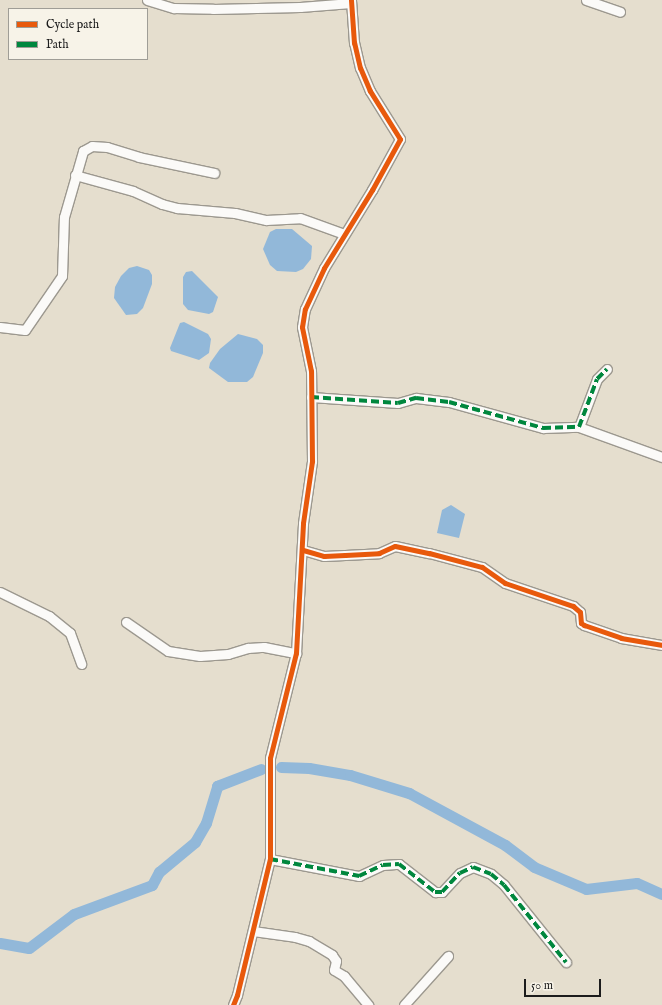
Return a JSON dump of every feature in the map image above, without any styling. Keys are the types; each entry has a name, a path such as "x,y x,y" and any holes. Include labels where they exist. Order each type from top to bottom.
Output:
{"street":[{"path":"147,0 174,8 214,9 300,7 351,2 354,42 360,68 370,91 400,139 372,190 344,234 305,309 302,327 310,371 312,461 303,523 303,550 296,653 270,758 270,859 253,931 233,1005"},
{"path":"586,0 620,12"},
{"path":"0,327 25,330 62,276 64,217 75,174 83,151 92,146 107,147 146,159 214,173"},
{"path":"75,174 133,191 162,204 253,216 266,220 300,218 344,234"},
{"path":"579,427 597,378 607,369"},
{"path":"311,397 398,403 416,398 449,402 543,428 579,427 662,457"},
{"path":"303,550 324,556 379,552 394,546 429,553 482,567 504,582 573,606 580,612 581,623 584,625 621,638 662,645"},
{"path":"0,592 48,616 70,633 81,664"},
{"path":"126,622 168,651 200,656 228,654 248,648 264,647 296,653"},
{"path":"270,859 359,876 383,865 399,864 435,892 442,892 460,873 473,867 491,874 504,885 566,962"},
{"path":"253,931 296,937 309,941 332,955 336,961 334,970 344,976 368,1005"},
{"path":"404,1005 448,956"}],"water":[{"path":"276,229 292,229 312,246 311,259 303,269 296,272 277,271 270,265 263,249 270,232"},
{"path":"137,266 149,270 152,275 152,284 143,308 137,314 126,315 114,298 115,287 121,276 129,268"},
{"path":"192,271 218,297 213,312 209,314 188,310 183,304 183,277 186,272"},
{"path":"184,322 208,334 211,339 209,353 199,360 171,351 170,348 180,323"},
{"path":"238,334 257,339 263,345 263,353 253,377 247,382 228,382 209,368 210,363 220,349"},
{"path":"451,505 465,514 459,538 437,533 442,510"}],"waterway":[{"path":"281,767 309,768 350,775 409,793 505,845 534,867 586,889 637,883 662,894"},
{"path":"0,943 29,948 74,914 152,885 159,872 195,842 206,823 217,786 261,769"}],"marked path":[{"path":"311,397 398,403 416,398 449,402 543,428 579,427 597,379 607,369"},
{"path":"270,859 359,876 383,865 399,864 435,892 442,892 460,873 473,867 491,874 504,885 566,962"}],"cycle path":[{"path":"233,1005 237,995 270,859 270,758 296,653 303,523 312,461 311,371 302,327 305,309 324,268 372,190 400,139 370,91 360,68 354,43 351,0"},
{"path":"303,550 324,556 379,553 395,546 482,567 505,583 573,606 580,612 581,623 584,625 621,638 662,645"}]}
